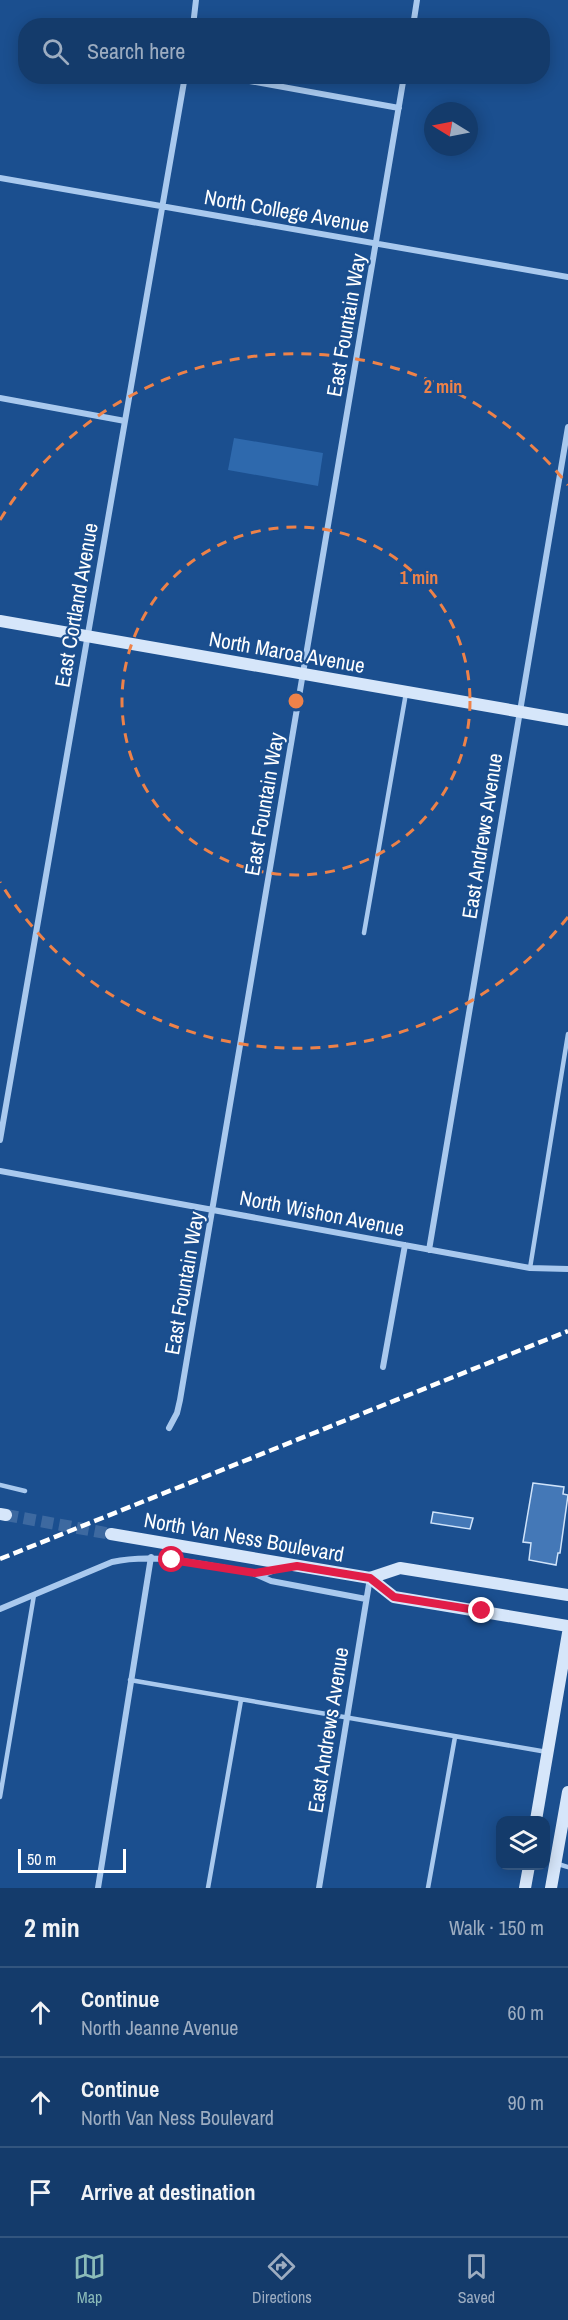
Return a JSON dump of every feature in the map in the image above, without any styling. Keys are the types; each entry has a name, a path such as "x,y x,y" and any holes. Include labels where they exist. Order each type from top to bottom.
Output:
{"main road":[{"name":"North Maroa Avenue","path":"0,621 568,720"},
{"name":"North Van Ness Boulevard","path":"111,1534 370,1578 400,1568 568,1595"},
{"name":"North Van Ness Boulevard","path":"370,1578 394,1597 568,1626"},
{"path":"537,1816 568,1633"},
{"path":"551,1888 568,1791"},
{"path":"525,1888 528,1870"}],"street":[{"path":"194,18 196,0"},
{"path":"414,18 417,0"},
{"name":"East Cortland Avenue","path":"0,1140 184,84"},
{"path":"266,84 399,108"},
{"name":"East Fountain Way","path":"169,1428 177,1413 180,1400 403,84"},
{"name":"North College Avenue","path":"0,178 568,277"},
{"path":"0,398 125,421"},
{"name":"East Andrews Avenue","path":"429,1250 568,427"},
{"name":"North Wishon Avenue","path":"0,1171 530,1268 568,1269"},
{"path":"383,1367 405,1245"},
{"path":"98,1888 151,1557"},
{"path":"0,1609 112,1562 151,1557 255,1573 271,1581 366,1599"},
{"path":"255,1573 297,1566"},
{"name":"East Andrews Avenue","path":"319,1888 370,1578"}],"lane":[{"path":"364,933 406,692"},
{"path":"530,1268 568,1034"},
{"path":"0,1485 25,1491"},
{"path":"0,1797 34,1595"},
{"path":"130,1680 547,1752"},
{"path":"208,1888 241,1700"},
{"path":"428,1888 455,1737"},
{"path":"555,1864 568,1867"}],"shaded area":[{"path":"234,438 323,453 318,486 228,470"}],"building":[{"path":"533,1483 564,1487 563,1494 568,1495 560,1553 558,1553 556,1565 529,1560 531,1543 523,1542"},
{"path":"433,1512 473,1518 470,1529 431,1523"}],"tunnel":[{"path":"6,1515 111,1534"}],"railway":[{"path":"0,1559 568,1331"}],"route":[{"path":"172,1560 255,1573 267,1573 297,1566 370,1578 394,1597 482,1611"}]}
